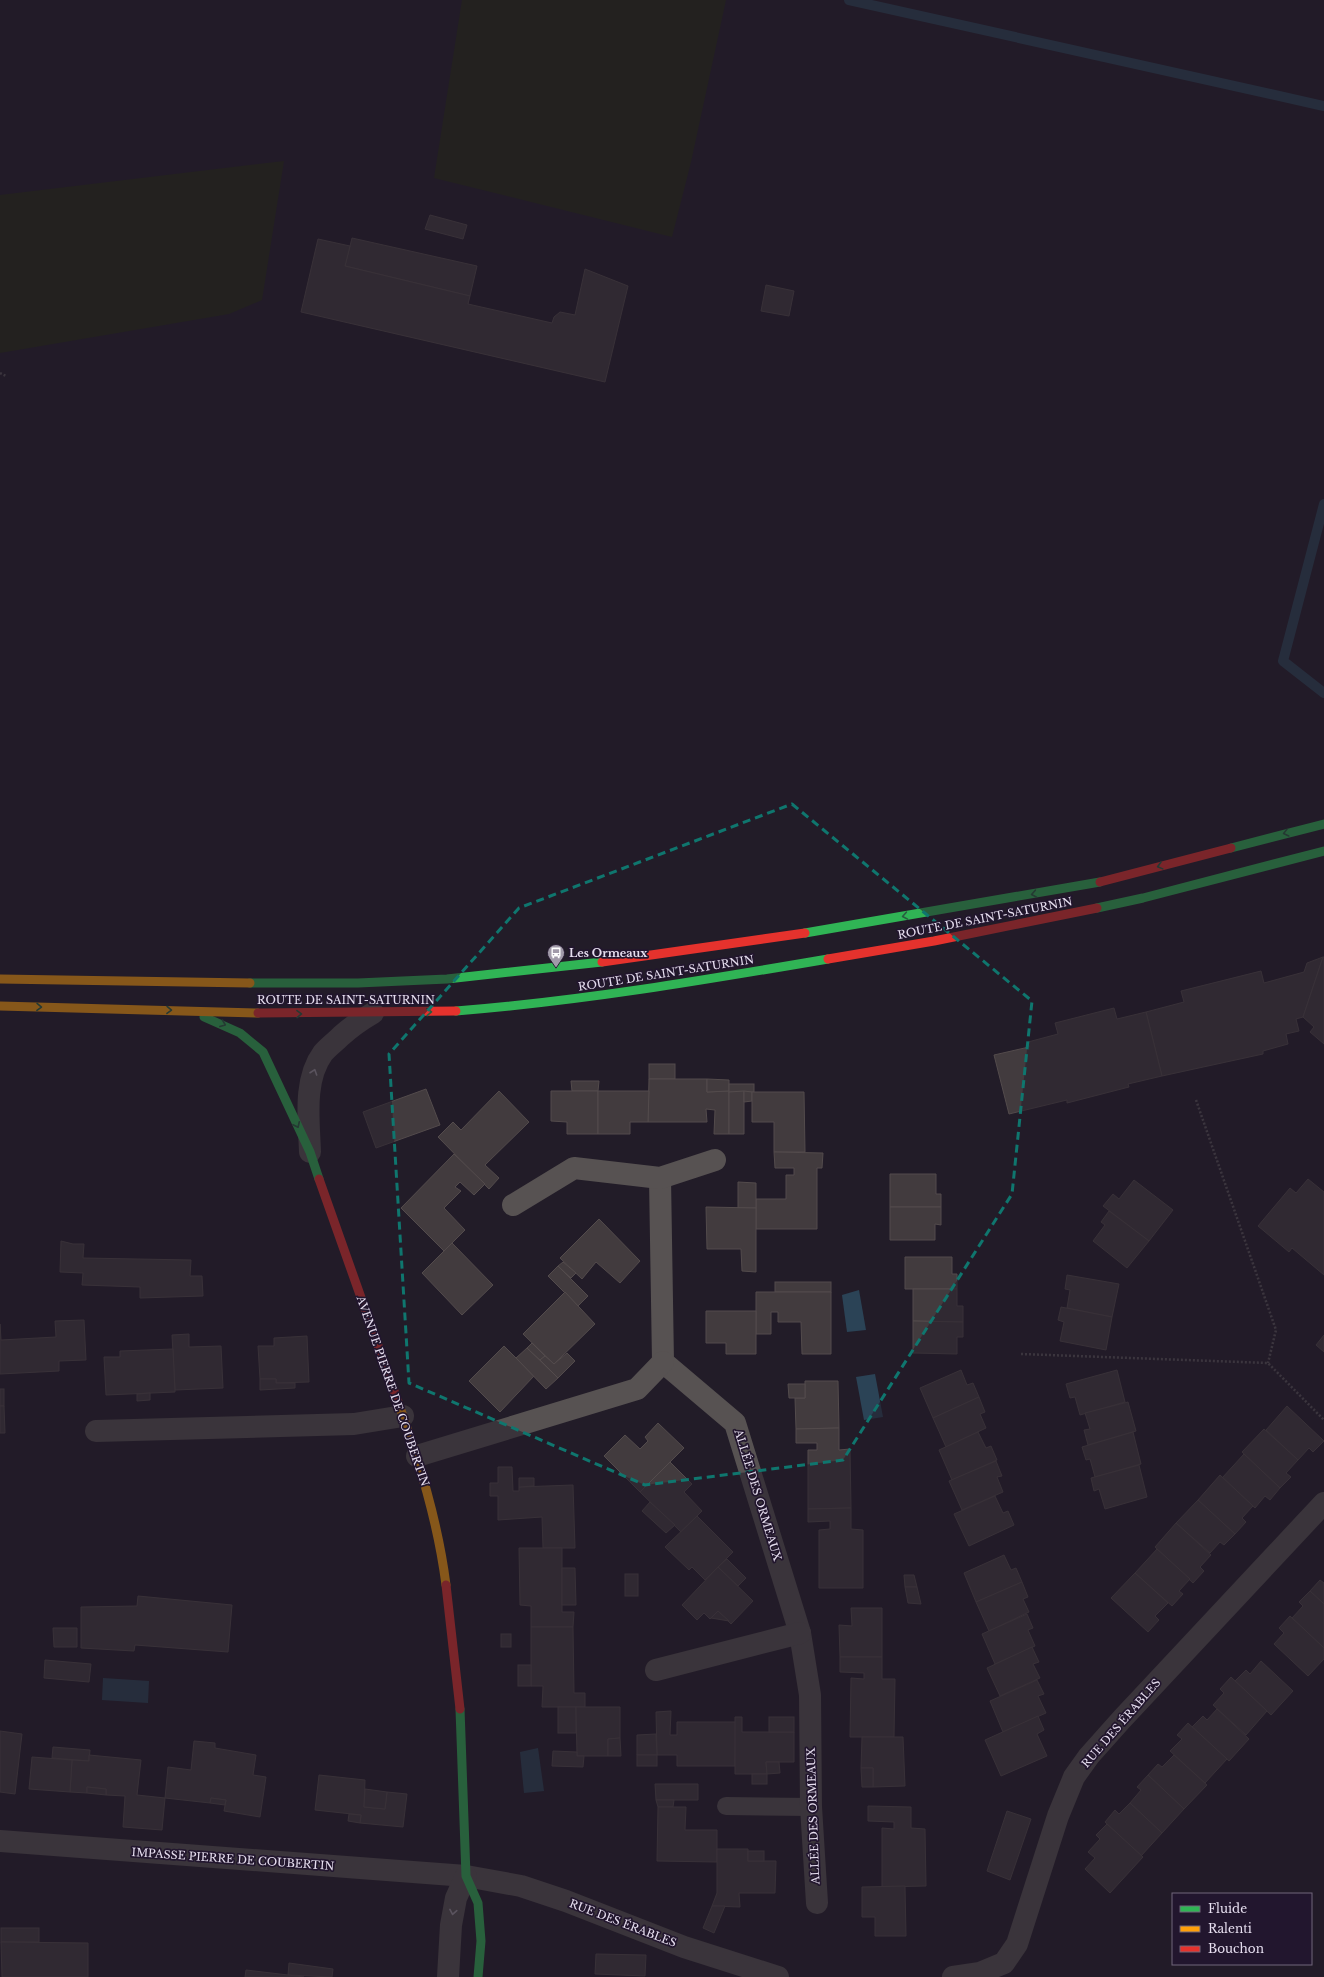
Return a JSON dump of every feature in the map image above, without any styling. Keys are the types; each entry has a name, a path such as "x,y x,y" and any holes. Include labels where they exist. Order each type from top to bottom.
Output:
{"main road":[{"name":"ROUTE DE SAINT-SATURNIN","path":"0,979 221,983 358,983 447,979 556,968 808,933 1094,883 1324,824"},
{"name":"ROUTE DE SAINT-SATURNIN","path":"0,1006 290,1014 446,1012 520,1006 695,982 918,944 1143,898 1324,851"},
{"name":"AVENUE PIERRE DE COUBERTIN","path":"187,1010 242,1033 264,1052 310,1152 417,1456 442,1547 462,1723 466,1876 478,1903 481,1941 478,1977"}],"street":[{"name":"AVENUE PIERRE DE COUBERTIN","path":"310,1152 309,1107 312,1077 317,1062 330,1046 359,1021 373,1013"},
{"path":"513,1205 574,1168 660,1178 715,1160"},
{"path":"417,1456 637,1388 663,1362 660,1178"},
{"name":"ALLÉE DES ORMEAUX","path":"663,1362 736,1423 800,1633 810,1695 811,1807 817,1903"},
{"path":"96,1431 354,1424 403,1416"},
{"name":"RUE DES ÉRABLES","path":"953,1977 982,1975 1004,1962 1017,1944 1058,1816 1074,1777 1118,1723 1324,1503"},
{"path":"656,1670 800,1633"},
{"name":"IMPASSE PIERRE DE COUBERTIN","path":"0,1841 466,1876"},
{"name":"AVENUE PIERRE DE COUBERTIN","path":"448,1977 452,1918 456,1898 466,1876"},
{"name":"RUE DES ÉRABLES","path":"466,1876 521,1886 559,1898 684,1947 778,1977"}],"lane":[{"path":"726,1806 811,1807"}],"path":[{"path":"0,373 6,376"},
{"path":"1196,1100 1276,1330 1268,1363"},
{"path":"1021,1354 1268,1363 1324,1420"}],"highlighted area":[{"path":"792,804 1032,1001 1012,1194 843,1460 645,1485 409,1383 389,1054 519,908"}],"green space":[{"path":"462,0 726,0 691,162 672,237 434,178"},
{"path":"284,161 262,300 229,314 0,353 0,195"}],"water":[{"path":"859,1290 866,1330 847,1332 842,1295"},
{"path":"875,1374 883,1417 864,1420 856,1377"},
{"path":"103,1678 149,1681 148,1703 102,1700"},
{"path":"538,1748 544,1791 524,1793 520,1752"}],"building":[{"path":"430,215 467,225 463,239 425,229"},
{"path":"352,238 477,266 470,296 345,266"},
{"path":"318,239 350,246 345,266 470,296 468,304 552,323 554,317 560,312 575,315 585,269 628,286 605,382 301,312"},
{"path":"766,285 794,291 789,316 761,311"},
{"path":"1323,957 1303,1017 1296,1019 1299,1031 1286,1034 1288,1044 1263,1051 1263,1054 1162,1076 1146,1012 1184,1002 1181,991 1261,971 1264,983 1304,972 1307,963"},
{"path":"1323,957 1324,1044 1310,1032 1314,1027 1303,1017"},
{"path":"1114,1008 1117,1019 1146,1012 1162,1076 1128,1084 1129,1087 1067,1103 1067,1100 1009,1114 994,1055 1029,1047 1028,1042 1058,1034 1055,1023"},
{"path":"649,1064 675,1064 675,1079 649,1079"},
{"path":"649,1079 707,1079 707,1092 729,1091 729,1134 714,1134 715,1110 706,1109 707,1122 648,1122"},
{"path":"707,1079 729,1080 729,1091 707,1092"},
{"path":"571,1081 599,1081 598,1091 572,1091"},
{"path":"729,1084 754,1084 754,1092 729,1092"},
{"path":"426,1089 440,1125 376,1148 363,1112"},
{"path":"499,1091 529,1122 485,1165 499,1178 489,1189 438,1137 453,1122 461,1130"},
{"path":"551,1091 598,1091 598,1134 567,1134 567,1122 551,1121"},
{"path":"598,1091 649,1091 648,1122 630,1122 630,1134 598,1134"},
{"path":"744,1091 744,1134 729,1134 729,1092"},
{"path":"744,1091 752,1092 752,1101 744,1102"},
{"path":"752,1092 804,1092 805,1152 774,1152 774,1122 752,1122"},
{"path":"774,1152 823,1153 822,1168 817,1168 817,1229 756,1229 756,1199 786,1199 786,1175 794,1175 794,1168 775,1168"},
{"path":"454,1154 485,1184 474,1195 460,1182 455,1187 461,1191 444,1208 465,1230 444,1251 401,1208"},
{"path":"890,1174 936,1174 936,1194 941,1194 941,1207 890,1207"},
{"path":"1308,1179 1324,1192 1324,1275 1292,1248 1289,1252 1258,1226 1290,1188 1296,1193"},
{"path":"1134,1180 1173,1210 1149,1241 1103,1206 1113,1194 1119,1199"},
{"path":"738,1182 756,1183 756,1208 738,1208"},
{"path":"706,1207 756,1208 756,1272 742,1271 741,1249 707,1249"},
{"path":"890,1207 941,1207 941,1225 935,1224 935,1240 890,1240"},
{"path":"1109,1211 1149,1241 1127,1268 1093,1241 1105,1225 1101,1222"},
{"path":"599,1219 640,1261 620,1283 596,1262 582,1279 560,1258"},
{"path":"61,1241 73,1244 84,1244 83,1258 191,1260 190,1276 202,1276 203,1296 140,1298 140,1287 82,1285 83,1273 60,1272"},
{"path":"452,1243 493,1285 462,1315 422,1273"},
{"path":"905,1257 952,1257 952,1274 957,1274 957,1289 905,1289"},
{"path":"563,1262 576,1273 571,1278 558,1266"},
{"path":"558,1266 588,1296 578,1306 548,1276"},
{"path":"1067,1275 1119,1284 1112,1317 1067,1308 1070,1290 1065,1289"},
{"path":"775,1282 831,1282 831,1292 775,1292"},
{"path":"913,1289 957,1289 957,1306 963,1306 963,1322 913,1321"},
{"path":"565,1292 595,1324 554,1364 523,1334"},
{"path":"756,1292 831,1292 831,1354 802,1354 801,1322 778,1322 778,1312 771,1312 771,1334 756,1334"},
{"path":"1061,1307 1112,1317 1106,1350 1060,1341 1064,1322 1058,1320"},
{"path":"706,1311 756,1311 756,1354 726,1354 726,1343 706,1343"},
{"path":"84,1320 86,1360 59,1361 59,1371 0,1374 0,1324 1,1340 56,1337 55,1321"},
{"path":"913,1321 963,1322 963,1337 957,1337 957,1354 913,1353"},
{"path":"189,1334 189,1347 221,1346 223,1388 175,1390 172,1335"},
{"path":"1324,1335 1324,1352 1316,1345"},
{"path":"307,1336 309,1382 276,1383 276,1379 260,1379 258,1346 274,1346 274,1338"},
{"path":"532,1343 545,1356 540,1360 527,1348"},
{"path":"504,1346 534,1376 500,1412 469,1381"},
{"path":"527,1348 558,1378 546,1389 516,1358"},
{"path":"173,1349 175,1392 106,1395 104,1357 120,1357 120,1351"},
{"path":"567,1353 575,1361 558,1378 540,1360 545,1356 554,1364"},
{"path":"961,1370 967,1385 973,1383 979,1397 933,1418 920,1388"},
{"path":"1117,1370 1125,1402 1080,1415 1075,1397 1070,1398 1066,1384"},
{"path":"260,1379 276,1379 276,1383 295,1383 295,1388 260,1390"},
{"path":"805,1381 838,1381 839,1428 796,1429 795,1398 805,1398"},
{"path":"788,1384 805,1384 805,1398 789,1398"},
{"path":"0,1389 4,1389 4,1406 0,1406"},
{"path":"150,1393 150,1400 137,1401 137,1394"},
{"path":"979,1397 985,1412 980,1414 986,1428 946,1447 933,1418"},
{"path":"1128,1402 1136,1431 1088,1445 1084,1430 1090,1429 1085,1413"},
{"path":"0,1406 4,1406 5,1433 0,1433"},
{"path":"1287,1406 1324,1441 1313,1452 1309,1448 1298,1460 1266,1430"},
{"path":"658,1423 684,1448 640,1492 604,1456 625,1435 640,1449 648,1441 645,1437"},
{"path":"839,1428 839,1450 850,1449 851,1508 808,1509 808,1450 817,1450 817,1443 796,1443 796,1429"},
{"path":"1264,1429 1298,1460 1286,1473 1291,1477 1280,1488 1242,1452"},
{"path":"978,1432 986,1448 991,1446 997,1460 952,1480 939,1450"},
{"path":"1133,1432 1141,1464 1095,1477 1090,1459 1086,1460 1082,1447"},
{"path":"1244,1454 1280,1488 1270,1500 1265,1496 1255,1508 1222,1478"},
{"path":"996,1461 1002,1476 997,1477 1003,1492 962,1510 949,1481"},
{"path":"670,1462 692,1484 684,1492 702,1511 681,1532 640,1492"},
{"path":"1139,1465 1147,1497 1105,1509 1099,1489 1094,1491 1091,1478"},
{"path":"498,1467 512,1467 513,1491 519,1491 519,1487 573,1485 575,1548 543,1548 542,1517 498,1520 498,1496 490,1496 490,1483 498,1483"},
{"path":"1220,1475 1253,1506 1242,1518 1246,1522 1235,1534 1198,1500"},
{"path":"519,1478 534,1478 534,1486 519,1487"},
{"path":"995,1496 1003,1513 1008,1511 1014,1525 969,1546 954,1514"},
{"path":"1198,1500 1235,1534 1224,1545 1220,1542 1210,1553 1176,1523"},
{"path":"650,1502 675,1525 666,1533 642,1511"},
{"path":"851,1508 851,1529 863,1530 863,1588 819,1588 819,1530 830,1529 830,1521 808,1522 808,1509"},
{"path":"697,1516 733,1552 705,1580 692,1567 689,1570 665,1547"},
{"path":"1176,1523 1211,1555 1200,1567 1204,1571 1193,1583 1155,1547"},
{"path":"519,1548 562,1548 562,1612 574,1612 573,1627 531,1627 531,1606 520,1605"},
{"path":"1157,1549 1190,1579 1179,1591 1183,1594 1172,1606 1135,1573"},
{"path":"1004,1555 1011,1570 1016,1568 1022,1582 976,1602 964,1573"},
{"path":"727,1559 746,1578 738,1586 718,1567"},
{"path":"718,1567 753,1601 731,1624 718,1611 710,1619 704,1613 697,1620 682,1605"},
{"path":"562,1568 575,1568 576,1605 562,1605"},
{"path":"1135,1573 1168,1603 1155,1616 1159,1620 1148,1632 1111,1598"},
{"path":"625,1574 638,1574 638,1596 625,1596"},
{"path":"904,1575 914,1575 917,1587 905,1587"},
{"path":"1320,1580 1324,1583 1324,1604 1310,1591"},
{"path":"1022,1582 1028,1597 1023,1599 1029,1612 989,1631 976,1602"},
{"path":"905,1587 917,1587 921,1604 908,1603"},
{"path":"1310,1591 1324,1604 1324,1648 1292,1618 1303,1606 1299,1602"},
{"path":"138,1596 232,1605 228,1652 135,1645 134,1651 81,1648 81,1607 137,1606"},
{"path":"851,1608 882,1608 882,1657 840,1657 839,1625 852,1626"},
{"path":"718,1611 729,1621 711,1618"},
{"path":"1027,1614 1033,1628 1028,1630 1035,1646 995,1664 982,1634"},
{"path":"1290,1616 1324,1648 1324,1659 1308,1676 1274,1644 1284,1633 1279,1628"},
{"path":"531,1627 573,1627 574,1693 585,1693 585,1707 542,1707 543,1686 531,1686"},
{"path":"53,1628 77,1628 77,1647 54,1647"},
{"path":"501,1634 511,1634 511,1647 501,1647"},
{"path":"1032,1647 1039,1662 1033,1664 1040,1678 1000,1696 987,1668"},
{"path":"840,1657 882,1657 882,1679 895,1679 894,1737 850,1737 851,1678 864,1679 864,1673 840,1672"},
{"path":"45,1660 91,1664 89,1682 44,1678"},
{"path":"1261,1661 1293,1691 1271,1715 1235,1681 1246,1670 1250,1674"},
{"path":"518,1665 531,1665 531,1686 518,1686"},
{"path":"1231,1677 1267,1711 1246,1735 1213,1705 1224,1693 1220,1689"},
{"path":"1037,1680 1044,1694 1038,1696 1046,1713 1003,1732 990,1701"},
{"path":"558,1707 576,1707 576,1733 558,1733"},
{"path":"576,1707 620,1707 620,1738 608,1739 608,1756 577,1756"},
{"path":"1217,1709 1249,1739 1229,1761 1192,1727 1203,1716 1207,1720"},
{"path":"671,1711 670,1735 677,1735 677,1722 736,1722 735,1766 677,1766 677,1755 657,1755 656,1712"},
{"path":"1038,1716 1044,1730 1037,1734 1047,1756 1001,1776 985,1740"},
{"path":"735,1717 742,1717 742,1732 794,1732 794,1762 766,1762 767,1774 735,1774"},
{"path":"769,1717 794,1717 794,1732 769,1732"},
{"path":"1188,1723 1227,1759 1205,1783 1170,1751 1182,1739 1177,1735"},
{"path":"0,1731 22,1734 15,1794 0,1792"},
{"path":"656,1734 657,1755 637,1755 637,1735"},
{"path":"862,1737 903,1737 905,1786 873,1787 873,1768 861,1768"},
{"path":"620,1738 621,1756 608,1756 608,1739"},
{"path":"194,1741 215,1743 215,1748 256,1755 253,1775 266,1777 260,1817 224,1811 226,1800 211,1798 210,1803 165,1798 168,1767 191,1770"},
{"path":"53,1747 90,1750 89,1761 52,1758"},
{"path":"553,1751 577,1752 577,1756 584,1756 583,1767 552,1766"},
{"path":"89,1755 141,1760 137,1795 165,1798 162,1830 123,1827 125,1796 106,1795 106,1789 87,1787 87,1793 70,1792 72,1760 89,1761"},
{"path":"637,1755 657,1755 657,1766 637,1766"},
{"path":"1174,1755 1207,1785 1184,1809 1148,1775 1158,1764 1162,1767"},
{"path":"32,1757 72,1760 70,1792 29,1789"},
{"path":"766,1762 779,1762 780,1773 767,1774"},
{"path":"861,1768 873,1768 873,1787 862,1787"},
{"path":"752,1774 767,1774 767,1784 752,1784"},
{"path":"319,1775 365,1780 364,1807 385,1809 387,1792 407,1794 403,1827 360,1823 361,1815 315,1810"},
{"path":"1148,1775 1184,1809 1162,1833 1130,1803 1141,1790 1137,1787"},
{"path":"655,1784 698,1784 698,1800 656,1800"},
{"path":"87,1787 106,1789 106,1795 87,1793"},
{"path":"365,1789 387,1792 385,1809 364,1807"},
{"path":"211,1798 226,1800 225,1805 210,1803"},
{"path":"656,1800 674,1800 673,1807 658,1807"},
{"path":"1130,1803 1162,1833 1141,1856 1105,1822 1115,1810 1119,1814"},
{"path":"868,1806 911,1807 911,1828 925,1829 926,1886 882,1887 882,1828 894,1829 894,1822 868,1821"},
{"path":"658,1807 686,1807 685,1830 717,1830 717,1862 657,1861"},
{"path":"1007,1811 1031,1819 1010,1880 987,1871"},
{"path":"349,1814 361,1815 360,1823 348,1821"},
{"path":"1107,1824 1143,1857 1110,1893 1085,1869 1095,1858 1088,1852 1100,1839 1096,1835"},
{"path":"717,1849 748,1849 748,1861 776,1861 775,1893 739,1893 740,1907 712,1906 717,1893"},
{"path":"748,1851 764,1851 764,1861 748,1861"},
{"path":"905,1886 906,1936 875,1936 875,1917 862,1917 862,1887"},
{"path":"712,1906 725,1906 714,1933 703,1928"},
{"path":"1,1928 39,1928 39,1942 1,1942"},
{"path":"1,1942 88,1943 88,1977 2,1977"},
{"path":"596,1954 646,1955 645,1976 595,1974"},
{"path":"289,1963 333,1969 332,1977 288,1975"},
{"path":"246,1970 288,1975 304,1977 245,1977"}],"waterway":[{"path":"849,0 1324,106"},
{"path":"1324,504 1283,661 1324,693"}],"traffic: fast":[{"path":"1231,848 1324,824"},
{"path":"1097,908 1143,898 1324,851"},
{"path":"805,933 1100,882"},
{"path":"456,1011 596,996 828,959"},
{"path":"250,983 358,983 447,979 602,962"},
{"path":"204,1017 240,1033 263,1052 310,1152 319,1179"},
{"path":"460,1709 466,1876 478,1903 481,1941 478,1977"}],"traffic: slow":[{"path":"0,979 250,983"},
{"path":"0,1006 258,1013"},
{"path":"398,1402 427,1492 443,1561 446,1585"}],"traffic: jam":[{"path":"1100,882 1231,848"},
{"path":"828,959 934,941 1097,908"},
{"path":"602,962 805,933"},
{"path":"258,1013 456,1011"},
{"path":"319,1179 398,1402"},
{"path":"446,1585 460,1709"}],"place":[{"name":"Les Ormeaux","path":"556,968"}]}
